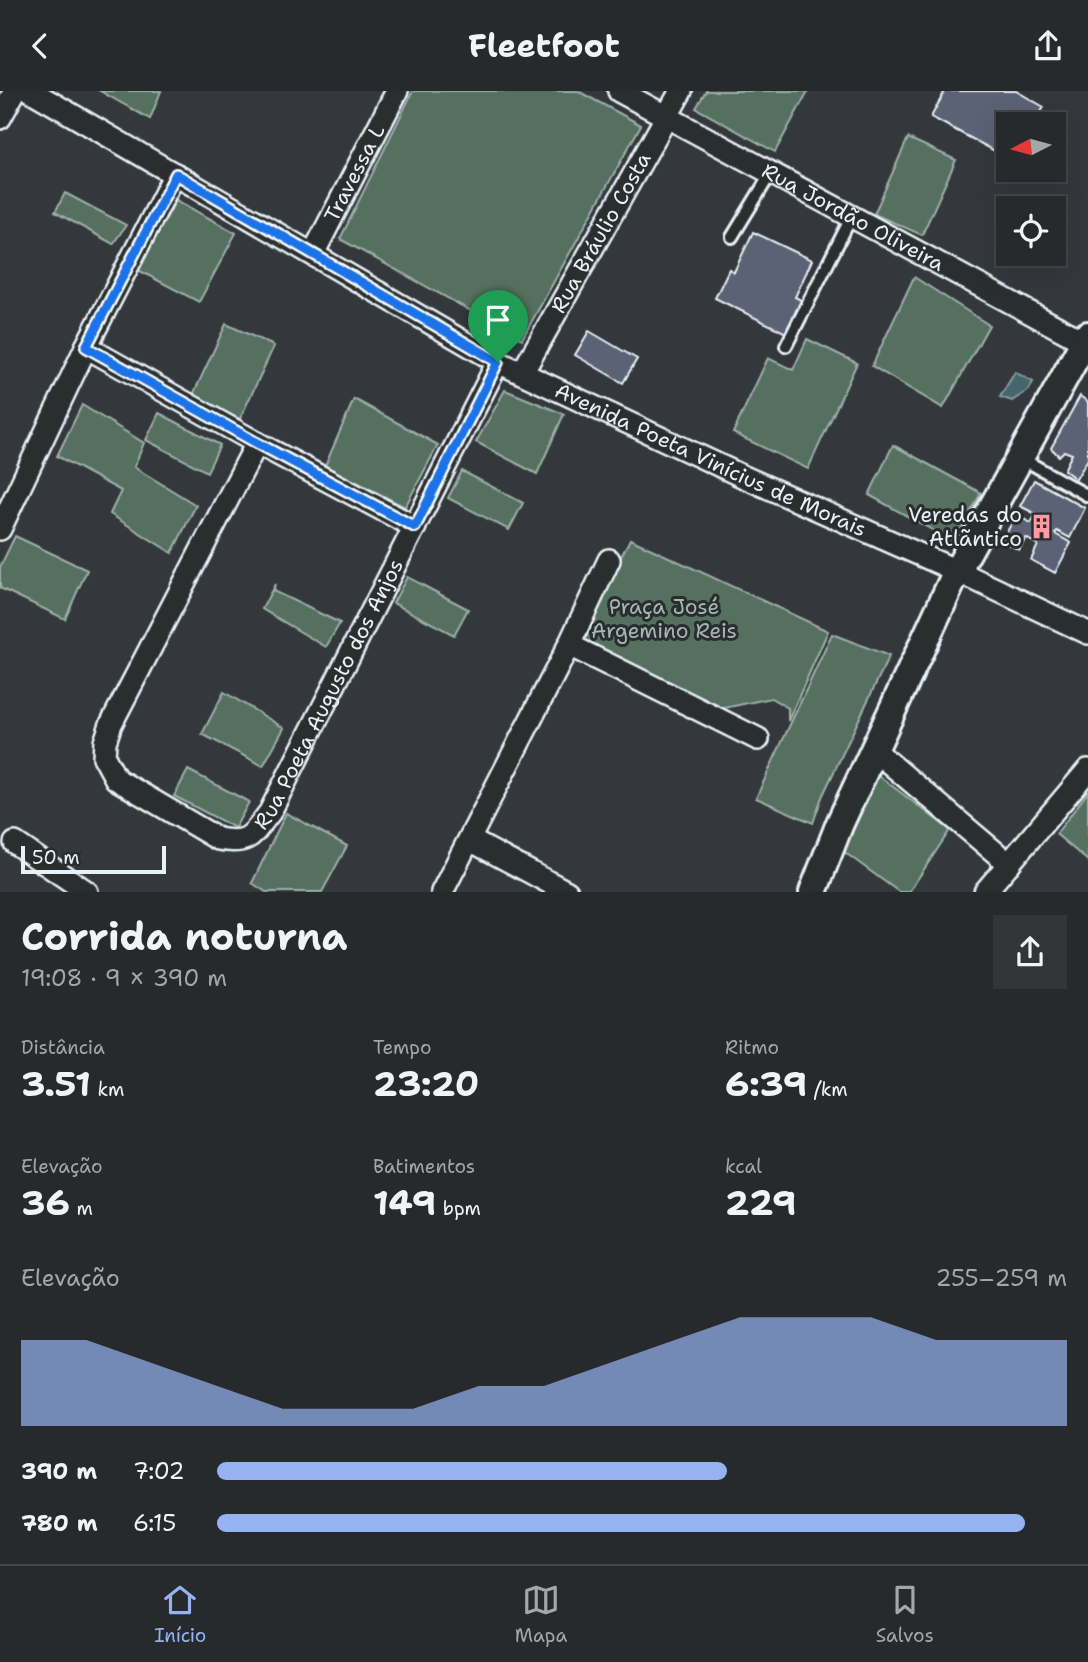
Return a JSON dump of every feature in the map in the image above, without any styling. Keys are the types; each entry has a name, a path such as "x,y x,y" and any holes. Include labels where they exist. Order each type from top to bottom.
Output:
{"street":[{"path":"0,118 15,91"},
{"name":"Avenida Poeta Vinícius de Morais","path":"31,91 498,362 1088,633"},
{"name":"Travessa L","path":"313,254 397,91"},
{"name":"Rua Jordão Oliveira","path":"619,91 1087,340"},
{"name":"Rua Bráulio Costa","path":"522,373 681,91"},
{"path":"0,529 86,347 176,174"},
{"path":"813,892 840,823 957,571 1087,340"},
{"path":"86,347 257,443 415,527"},
{"name":"Rua Poeta Augusto dos Anjos","path":"257,443 111,724 105,742 104,757 116,779 218,839 243,841 270,811 498,362"},
{"path":"442,892 569,645 609,560"},
{"path":"569,645 758,739"},
{"path":"874,750 1009,864"},
{"path":"985,892 1088,770"},
{"path":"470,840 567,892"},
{"path":"15,843 87,892"}],"lane":[{"path":"732,237 771,173"},
{"path":"786,346 852,216"},
{"path":"1021,458 1088,496"}],"green space":[{"path":"100,91 161,91 150,119"},
{"path":"413,91 578,91 641,125 522,339 340,239"},
{"path":"706,91 808,91 775,152 696,108"},
{"path":"908,138 956,160 922,235 874,214"},
{"path":"65,193 126,225 113,244 55,212"},
{"path":"176,200 236,233 199,302 138,270"},
{"path":"914,277 989,325 943,408 872,366"},
{"path":"226,324 274,346 240,419 192,397"},
{"path":"807,339 857,363 808,469 733,433 768,358 793,370"},
{"path":"505,390 564,414 537,474 476,442"},
{"path":"354,399 438,445 405,507 325,466"},
{"path":"82,405 144,443 134,467 196,505 172,553 110,514 121,491 57,456"},
{"path":"159,413 220,445 207,472 146,440"},
{"path":"893,445 981,493 954,542 869,495"},
{"path":"462,471 523,503 509,530 448,498"},
{"path":"15,536 87,570 65,619 0,588 0,567"},
{"name":"Praça José Argemino Reis","path":"630,539 828,631 788,721 788,708 771,698 720,709 577,643"},
{"path":"407,577 468,609 454,635 393,603"},
{"path":"275,584 273,591 340,623 326,647 262,609"},
{"path":"832,634 889,656 822,797 813,823 756,798"},
{"path":"224,692 284,728 263,766 202,734"},
{"path":"188,770 249,802 235,828 174,796"},
{"path":"875,773 950,830 909,892 899,892 840,849"},
{"path":"1088,792 1088,861 1056,834"},
{"path":"286,813 347,846 322,892 266,892 252,883"}],"water":[{"path":"1015,372 1033,382 1029,390 1012,401 1000,397"}],"building":[{"path":"945,91 1016,91 1044,107 1041,112 996,112 996,152 931,117"},
{"path":"753,232 812,260 795,297 801,300 786,333 715,298 729,269 734,272"},
{"path":"589,331 637,359 623,383 575,355"},
{"path":"1080,396 1088,402 1088,459 1076,479 1064,470 1072,454 1064,451 1059,456 1051,448"},
{"name":"Veredas do Atlãntico","path":"1034,480 1085,508 1070,538 1057,531 1055,534 1071,543 1055,573 1031,560 1038,545 1026,538 1019,550 1002,541 1016,515 1031,523 1036,514 1020,506"}],"place":[{"name":"Veredas do Atlãntico","path":"1042,527"}],"route":[{"path":"176,174 498,362 415,527 257,443 86,347 176,174"}]}
